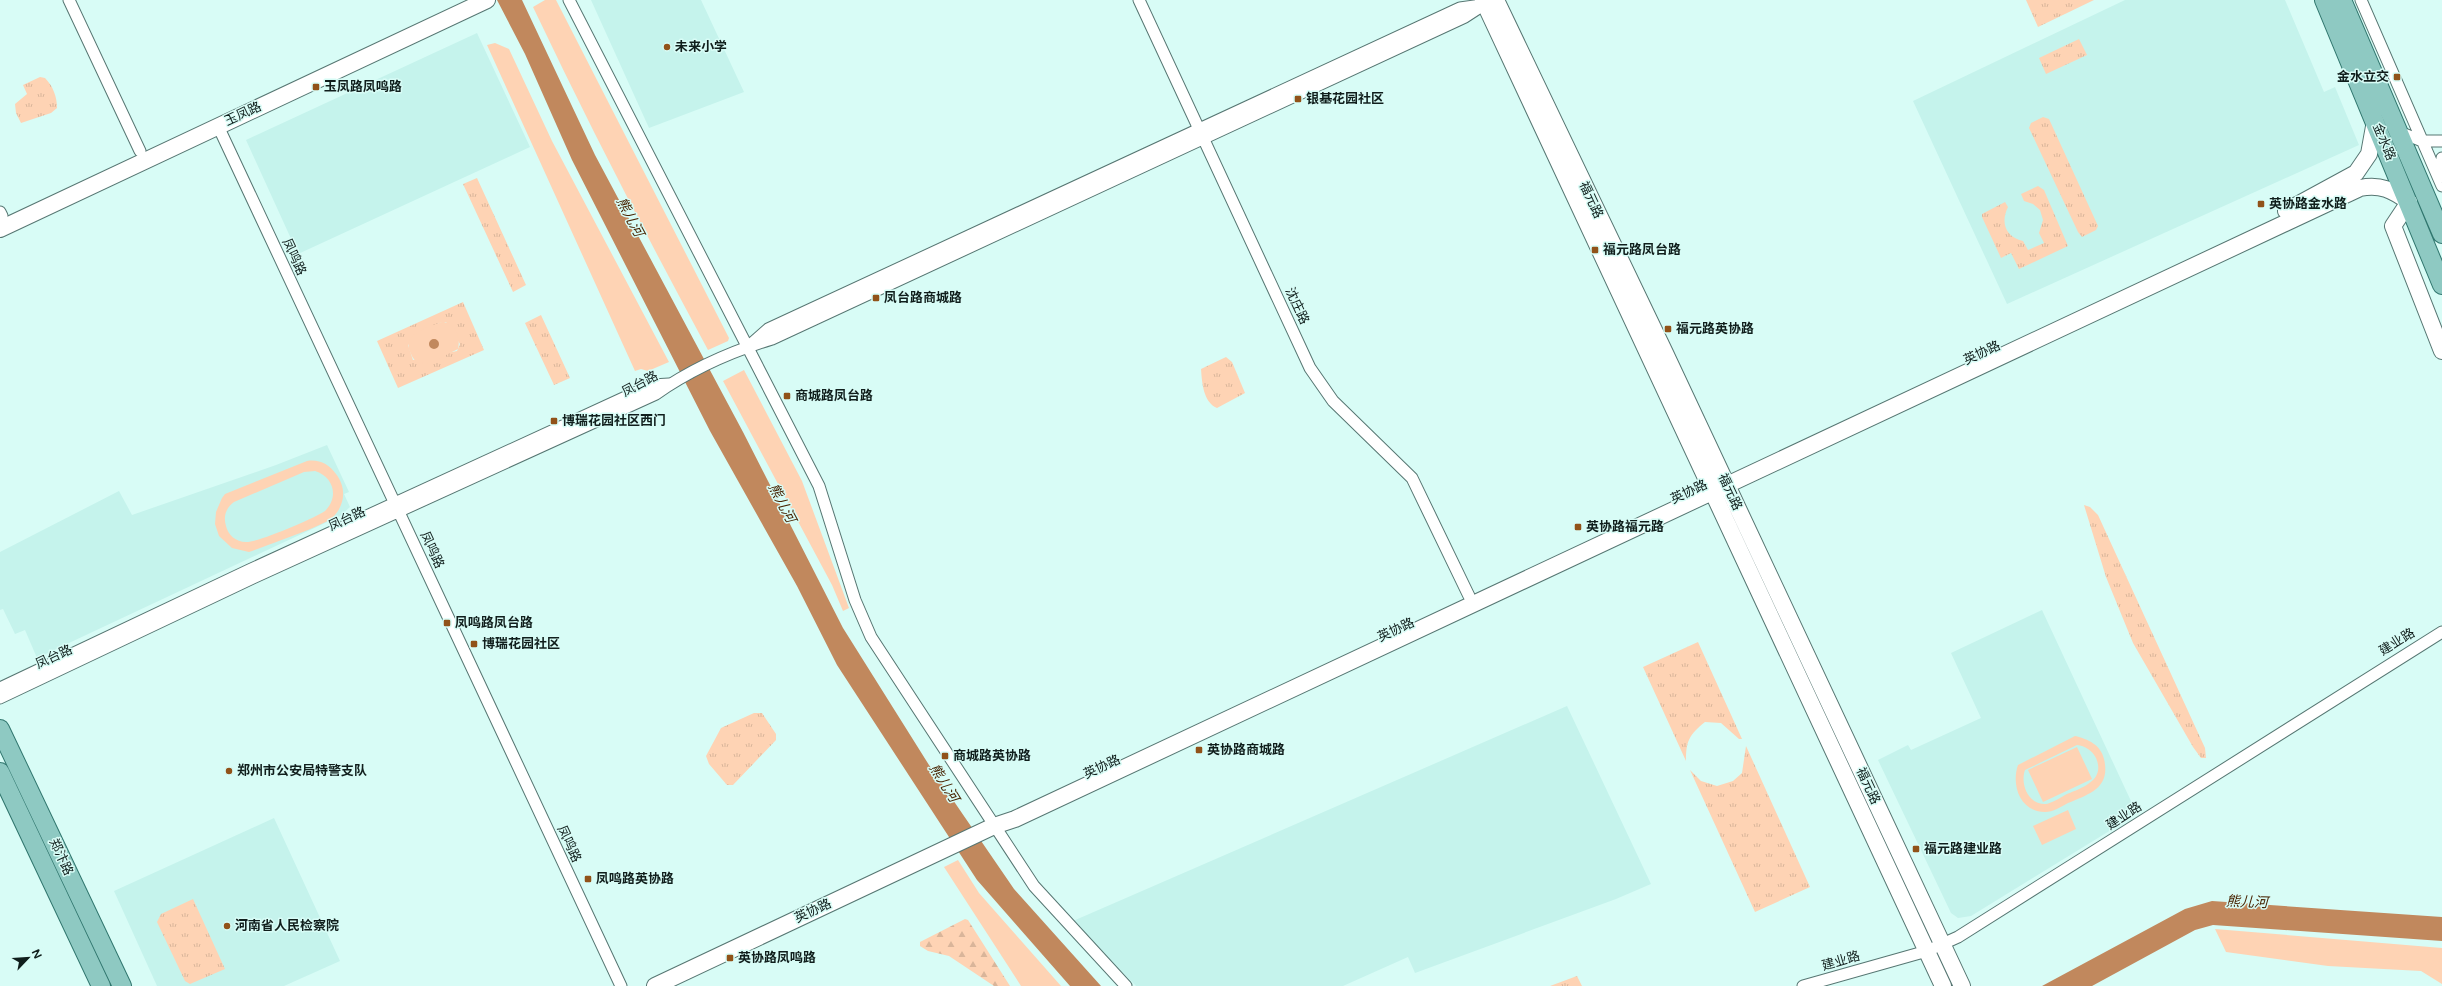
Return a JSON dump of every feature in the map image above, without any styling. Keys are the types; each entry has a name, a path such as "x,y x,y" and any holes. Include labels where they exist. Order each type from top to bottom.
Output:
{"main road":[{"name":"金水路","path":"2324,0 2375,121 2417,199 2442,234"},
{"name":"金水路","path":"2342,0 2397,131 2442,285"},
{"path":"2417,199 2442,216"},
{"name":"郑汴路","path":"0,729 122,986"},
{"name":"郑汴路","path":"0,772 101,986"}],"street":[{"path":"68,0 140,151"},
{"name":"玉凤路","path":"1,219 140,151 461,0"},
{"path":"569,0 819,486 827,507 832,534 866,628 990,828 1034,886 1126,986"},
{"name":"沈庄路","path":"1139,0 1310,368 1333,401 1412,478 1469,596"},
{"path":"2361,0 2440,182"},
{"name":"玉凤路","path":"1,219 218,126 484,1"},
{"path":"748,347 768,329 1202,133 1460,8 1488,1"},
{"name":"福元路","path":"1488,1 1725,481 1962,986"},
{"name":"福元路","path":"1488,1 1710,488 1943,986"},
{"name":"英协路","path":"1725,481 2298,205 2348,178 2362,166 2369,154 2375,121"},
{"name":"凤鸣路","path":"218,126 621,986"},
{"path":"2397,131 2422,141 2442,141"},
{"path":"2440,182 2442,158"},
{"name":"英协路","path":"655,986 990,828 1015,818 1286,693 1710,488 2360,188 2372,186 2392,190 2417,199"},
{"path":"2417,199 2393,226 2442,351"},
{"name":"凤台路","path":"0,698 652,385 670,384 748,347"},
{"name":"英协路","path":"990,828 1011,809 1469,596 1710,488"},
{"name":"凤台路","path":"0,688 396,507"},
{"name":"建业路","path":"1803,986 1927,951 1942,945 2104,846 2418,645 2442,632"}],"shaded area":[{"path":"497,0 522,0 595,155 743,432 843,628 929,765 1014,889 1101,986 1070,986 977,880 837,665 797,586 710,431 572,160 525,54"},
{"name":"未来小学","path":"591,0 701,0 744,92 649,128"},
{"path":"2125,0 2285,0 2324,92 2335,87 2359,145 2007,304 1913,101"},
{"path":"477,33 530,147 298,254 246,140"},
{"path":"432,339 436,339 438,340 438,348 432,349 429,346 429,342"},
{"path":"327,445 349,492 344,494 350,507 340,516 37,658 25,630 15,634 3,609 0,610 0,552 119,491 132,515 276,465"},
{"path":"2042,610 2137,814 1971,916 1958,918 1951,913 1878,760 1908,745 1911,750 1981,718 1951,653"},
{"path":"1567,706 1651,884 1616,899 1415,973 1408,957 1343,986 1136,986 1073,921"},
{"name":"河南省人民检察院","path":"274,818 340,961 284,986 157,986 114,891"},
{"path":"2212,901 2442,917 2442,941 2213,925 2195,930 2092,986 2042,986 2185,909"}],"green space":[{"path":"545,0 556,0 729,338 728,341 708,350 685,308 596,137 533,7"},
{"path":"2026,0 2094,0 2038,27"},
{"path":"2079,39 2087,55 2046,74 2039,58"},
{"path":"495,43 509,49 552,141 669,362 648,371 641,369 635,371 487,45"},
{"path":"40,77 45,78 52,88 57,108 51,113 21,123 16,113 15,104 27,94 23,85"},
{"path":"2043,117 2049,119 2098,226 2096,230 2082,237 2078,232 2029,128 2031,123"},
{"path":"477,178 526,285 513,292 463,184"},
{"path":"2038,186 2044,190 2068,246 2019,269 2011,253 2001,258 1982,214 2005,202 2008,207 2005,224 2009,233 2017,239 2023,241 2028,250 2044,243 2039,233 2043,220 2040,210 2033,204 2024,201 2021,194"},
{"path":"463,302 484,350 398,388 377,341","holes":["446,322 460,344 457,351 413,360 408,345 439,323"]},
{"path":"541,315 570,378 554,385 525,323"},
{"path":"442,322 454,327 459,340 458,349 428,364 417,362 410,352 410,340 418,332"},
{"path":"1226,357 1232,362 1245,393 1217,408 1212,405 1206,396 1201,369"},
{"path":"744,370 802,481 849,608 843,611 832,585 723,381"},
{"path":"307,461 316,461 330,467 340,479 343,497 340,508 327,522 249,552 232,548 219,536 215,524 216,512 225,494","holes":["315,471 327,478 333,494 332,500 325,511 286,530 252,541 239,541 233,537 227,529 225,516 227,510 234,502 304,472"]},
{"path":"2084,505 2090,507 2098,515 2205,748 2206,758 2201,758 2193,747 2133,643 2106,577"},
{"path":"1698,642 1742,739 1739,739 1721,723 1705,722 1695,731 1688,743 1686,761 1643,667"},
{"path":"754,713 762,713 776,734 776,740 733,785 727,785 709,764 706,756 721,728"},
{"path":"2075,736 2085,739 2097,746 2104,759 2105,769 2104,777 2101,783 2090,793 2057,809 2045,812 2036,811 2029,807 2020,796 2016,781 2018,765","holes":["2077,745 2085,747 2096,758 2098,772 2095,778 2084,786 2046,804 2034,801 2027,793 2025,787 2025,770"]},
{"path":"1746,746 1810,887 1755,912 1690,770 1701,781 1717,786 1733,781 1742,773"},
{"path":"2077,747 2092,779 2043,802 2028,770"},
{"path":"2068,810 2076,829 2042,845 2033,826"},
{"path":"958,860 979,893 1061,986 1021,986 944,867"},
{"path":"193,899 225,969 190,984 185,981 157,922 161,914"},
{"path":"965,919 968,920 1010,986 994,986 949,956 928,951 920,946 920,942"},
{"path":"2215,929 2442,948 2442,984 2421,971 2328,966 2226,952"},
{"path":"1577,976 1582,986 1550,986"}],"place":[{"name":"未来小学","path":"667,47"},
{"name":"金水立交","path":"2397,77"},
{"name":"玉凤路凤鸣路","path":"316,87"},
{"name":"银基花园社区","path":"1298,99"},
{"name":"英协路金水路","path":"2261,204"},
{"name":"福元路凤台路","path":"1595,250"},
{"name":"凤台路商城路","path":"876,298"},
{"name":"福元路英协路","path":"1668,329"},
{"name":"商城路凤台路","path":"787,396"},
{"name":"博瑞花园社区西门","path":"554,421"},
{"name":"英协路福元路","path":"1578,527"},
{"name":"凤鸣路凤台路","path":"447,623"},
{"name":"博瑞花园社区","path":"474,644"},
{"name":"英协路商城路","path":"1199,750"},
{"name":"商城路英协路","path":"945,756"},
{"name":"郑州市公安局特警支队","path":"229,771"},
{"name":"福元路建业路","path":"1916,849"},
{"name":"凤鸣路英协路","path":"588,879"},
{"name":"河南省人民检察院","path":"227,926"},
{"name":"英协路凤鸣路","path":"730,958"}],"water label":[{"name":"熊儿河","path":"630,217"},
{"name":"熊儿河","path":"782,503"},
{"name":"熊儿河","path":"944,783"},
{"name":"熊儿河","path":"2247,902"}]}
